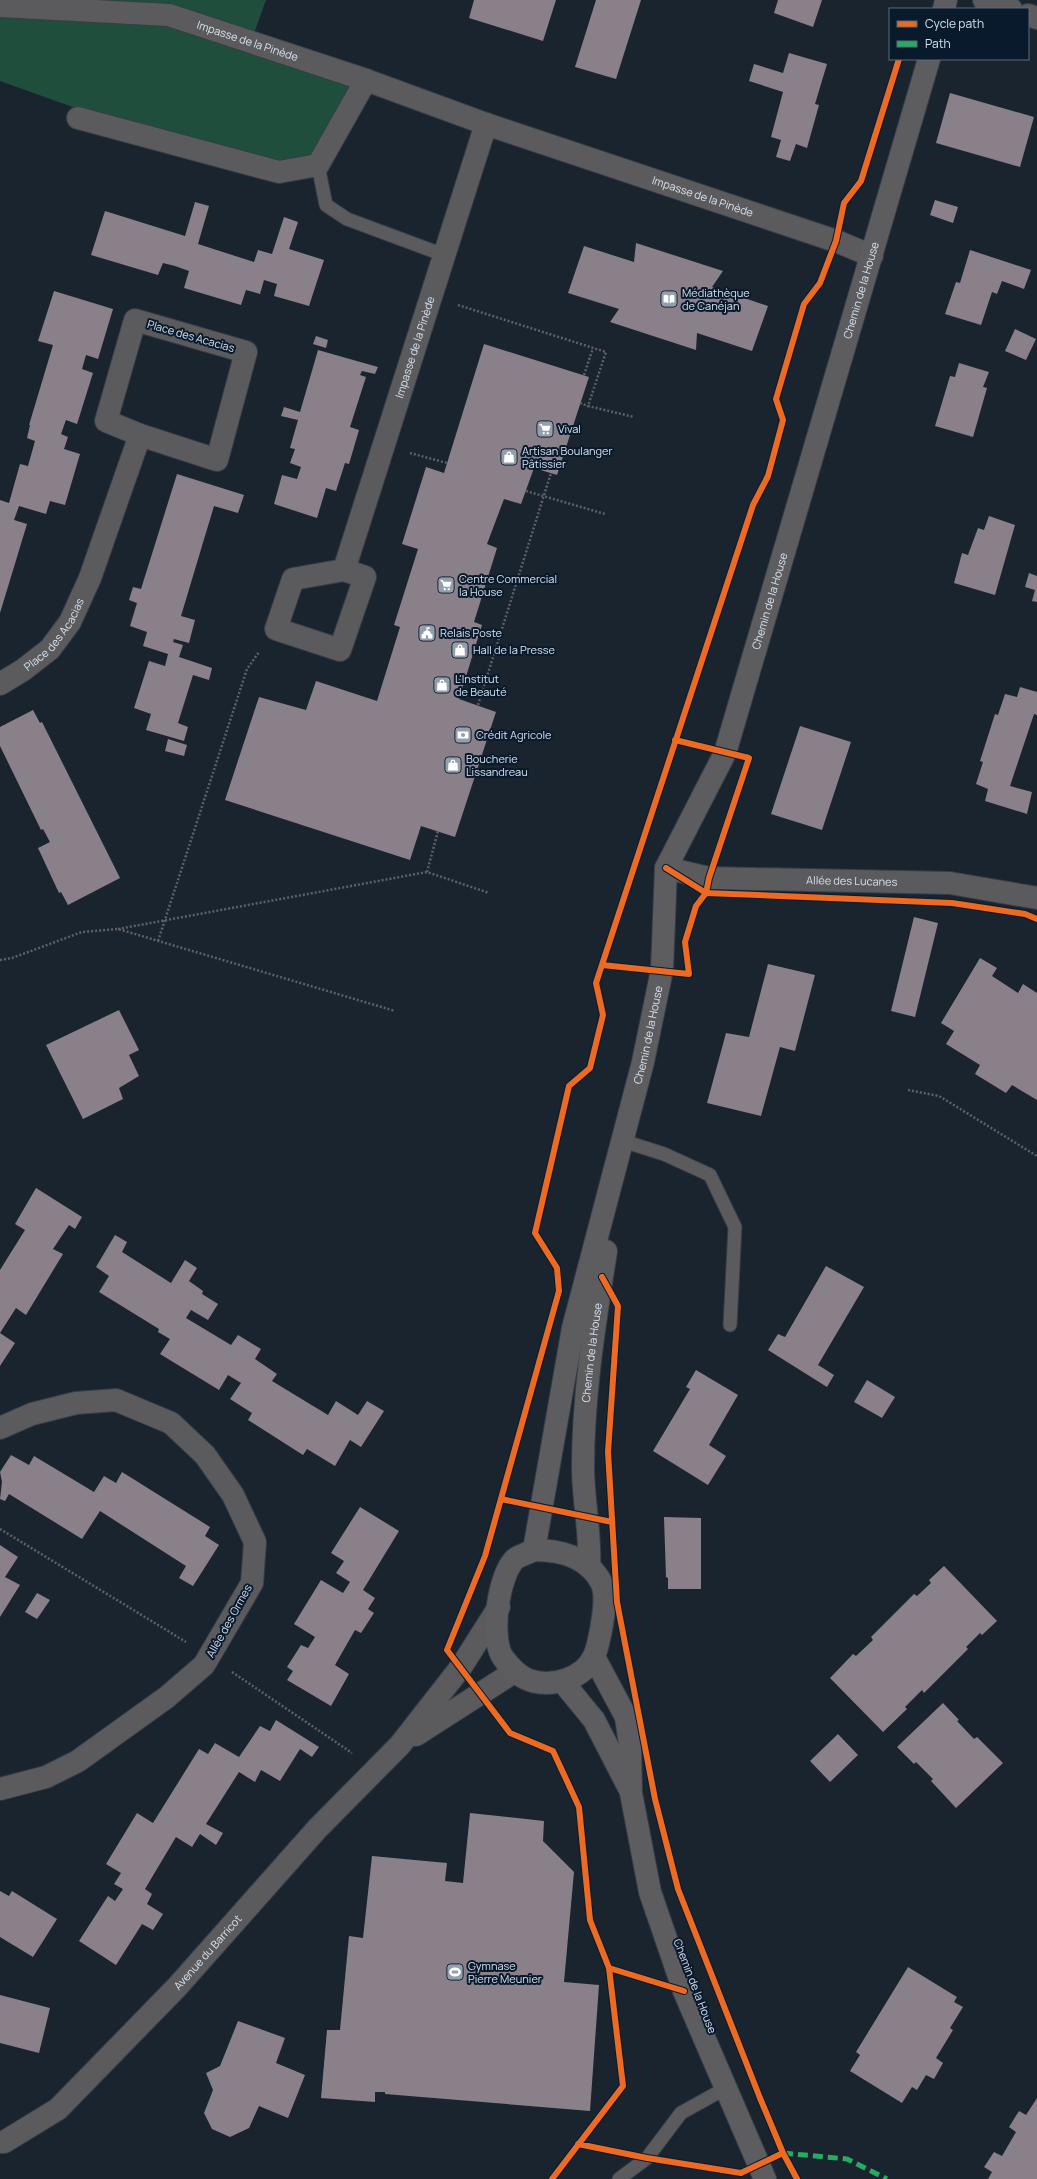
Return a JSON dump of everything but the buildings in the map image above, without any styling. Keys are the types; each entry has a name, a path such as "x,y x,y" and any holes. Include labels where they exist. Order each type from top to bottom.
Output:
{"street":[{"path":"984,0 1008,8"},
{"name":"Impasse de la Pinède","path":"0,6 169,15 366,80 486,124 836,241 872,256"},
{"name":"Chemin de la House","path":"534,1550 573,1328 643,1062 662,970 666,868 725,753 929,60"},
{"path":"78,118 279,172 318,165 366,80"},
{"name":"Impasse de la Pinède","path":"344,570 486,124"},
{"name":"Place des Acacias","path":"135,320 246,352 216,460 140,435 106,421 135,320"},
{"name":"Place des Acacias","path":"0,684 23,670 50,649 70,622 90,578 140,435"},
{"path":"344,570 365,576 340,650 276,629 293,579 344,570"},
{"name":"Allée des Lucanes","path":"666,868 709,878 950,882 1037,898"},
{"name":"Chemin de la House","path":"589,1567 590,1548 583,1468 589,1367 623,1141"},
{"name":"Allée des Ormes","path":"0,1428 32,1414 69,1405 116,1400 171,1423 205,1455 233,1495 254,1542 252,1583 204,1665 167,1697 78,1761 46,1777 0,1789"},
{"path":"534,1550 554,1550 573,1556 589,1567 602,1583 605,1602 594,1657 580,1673 562,1681 547,1684 529,1680 514,1672 500,1654 496,1644 495,1627 507,1571 516,1560 534,1550"},
{"name":"Avenue du Barricot","path":"0,2142 4,2142 58,2108 177,1987 316,1829 400,1745 461,1667 499,1607"},
{"name":"Chemin de la House","path":"594,1657 626,1717 630,1745 631,1793 650,1892 684,1991 765,2179"},
{"name":"Avenue du Barricot","path":"400,1745 514,1672"},
{"name":"Chemin de la House","path":"562,1681 594,1720 631,1793"}],"lane":[{"path":"318,165 326,205 347,219 444,255"},
{"path":"623,1141 664,1154 710,1175 735,1227 730,1325"},
{"path":"619,2179 646,2158 681,2113 726,2088"}],"path":[{"path":"431,296 606,352 588,406"},
{"path":"584,375 593,348"},
{"path":"580,403 634,417"},
{"path":"384,446 447,463"},
{"path":"478,706 551,473"},
{"path":"526,491 605,514"},
{"path":"158,941 247,669 276,629"},
{"path":"427,872 438,831"},
{"path":"0,960 12,958 82,932 118,929 164,921 427,872 489,893"},
{"path":"118,929 395,1011"},
{"path":"908,1090 939,1096 1037,1156"}],"green space":[{"path":"0,0 266,0 251,42 366,80 318,165 279,172 81,110 0,81"}],"marked path":[{"path":"783,2153 847,2159 887,2179"}],"cycle path":[{"path":"684,1991 609,1968 590,1920 579,1807 553,1751 510,1733 447,1650 485,1556 559,1291 557,1268 535,1233 569,1086 590,1068 603,1015 596,983 753,505 768,476 783,420 776,399 804,304 820,283 836,241 844,203 861,181 899,60"},
{"path":"602,965 689,974 685,942 696,906 706,893 709,878 749,758 675,740"},
{"path":"666,868 706,893 952,903 1025,914 1037,919"},
{"path":"602,1277 618,1306 608,1452 617,1602 655,1799 678,1889 760,2098 783,2153 797,2179"},
{"path":"501,1499 612,1522"},
{"path":"552,2179 623,2086 609,1968"},
{"path":"578,2144 647,2158 741,2173 783,2153"}],"place":[{"name":"Médiathèque de Canéjan","path":"669,299"},
{"name":"Vival","path":"545,429"},
{"name":"Artisan Boulanger Pâtissier","path":"509,457"},
{"name":"Centre Commercial la House","path":"446,585"},
{"name":"Relais Poste","path":"427,633"},
{"name":"Hall de la Presse","path":"460,650"},
{"name":"L'Institut de Beauté","path":"442,685"},
{"name":"Crédit Agricole","path":"463,735"},
{"name":"Boucherie Lissandreau","path":"453,765"},
{"name":"Gymnase Pierre Meunier","path":"455,1972"}]}
